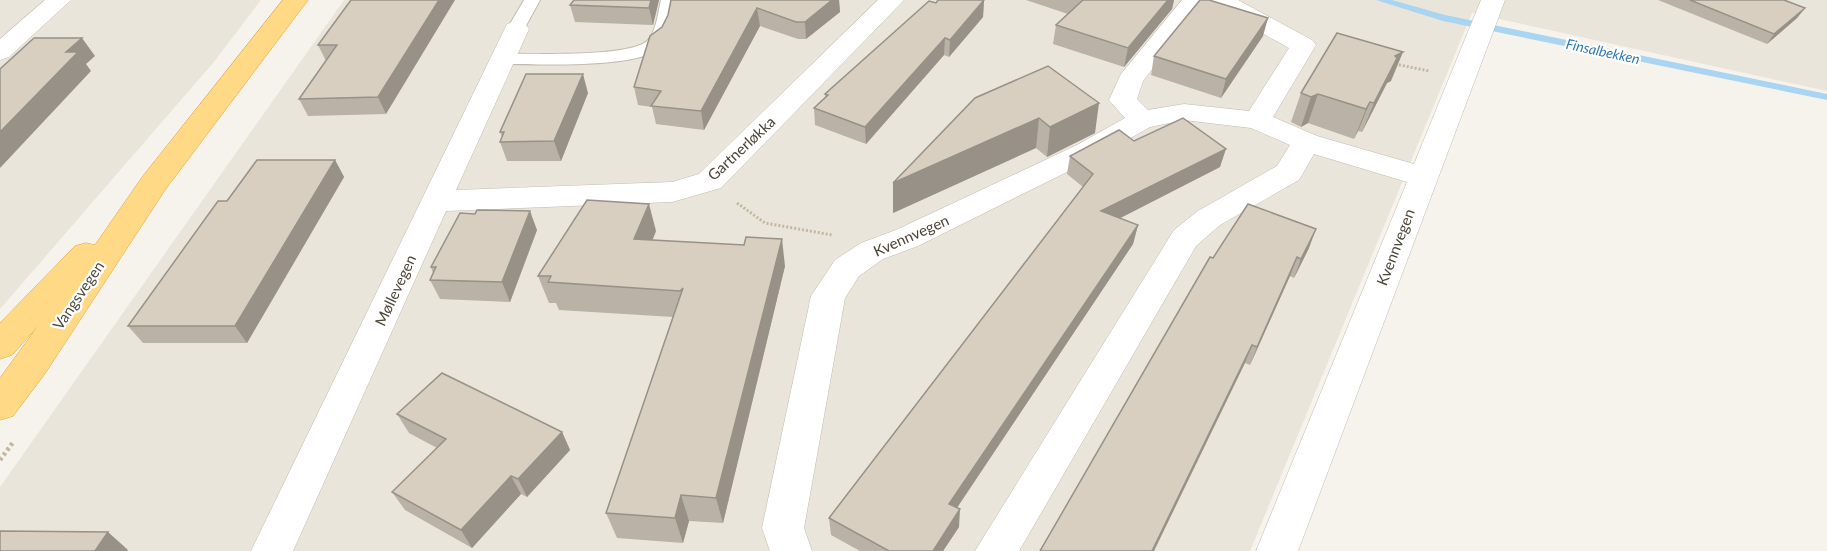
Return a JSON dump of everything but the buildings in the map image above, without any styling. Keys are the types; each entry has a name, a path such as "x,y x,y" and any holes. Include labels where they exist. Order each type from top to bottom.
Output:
{"highway":[{"name":"Vangsvegen","path":"0,405 31,365 154,183 296,0"},
{"name":"Vangsvegen","path":"0,345 154,183"}],"street":[{"path":"0,52 59,0"},
{"name":"Gartnerløkka","path":"437,201 672,192 710,182 892,0"},
{"path":"1142,120 1123,100 1130,80 1195,0"},
{"path":"1220,0 1303,45 1257,120"},
{"name":"Kvennvegen","path":"1277,551 1485,20"},
{"name":"Møllevegen","path":"272,551 516,29"},
{"name":"Kvennvegen","path":"791,551 783,528 828,296 847,268 872,250 908,238 1087,151 1142,120 1184,112 1257,120 1307,142 1423,177"},
{"path":"996,551 1185,238 1209,218 1288,173 1307,142"}],"lane":[{"path":"516,29 532,0"},
{"path":"503,59 616,56 641,51 654,44 669,0"}],"path":[{"path":"1394,64 1462,78"},
{"path":"710,182 765,223 823,232 872,250"}],"shaded area":[{"path":"0,0 261,0 213,63 0,309"},
{"path":"344,0 1827,0 1827,91 1472,13 1250,551 0,551 0,487"}],"waterway":[{"name":"Finsalbekken","path":"1381,0 1443,18 1827,97"}]}
